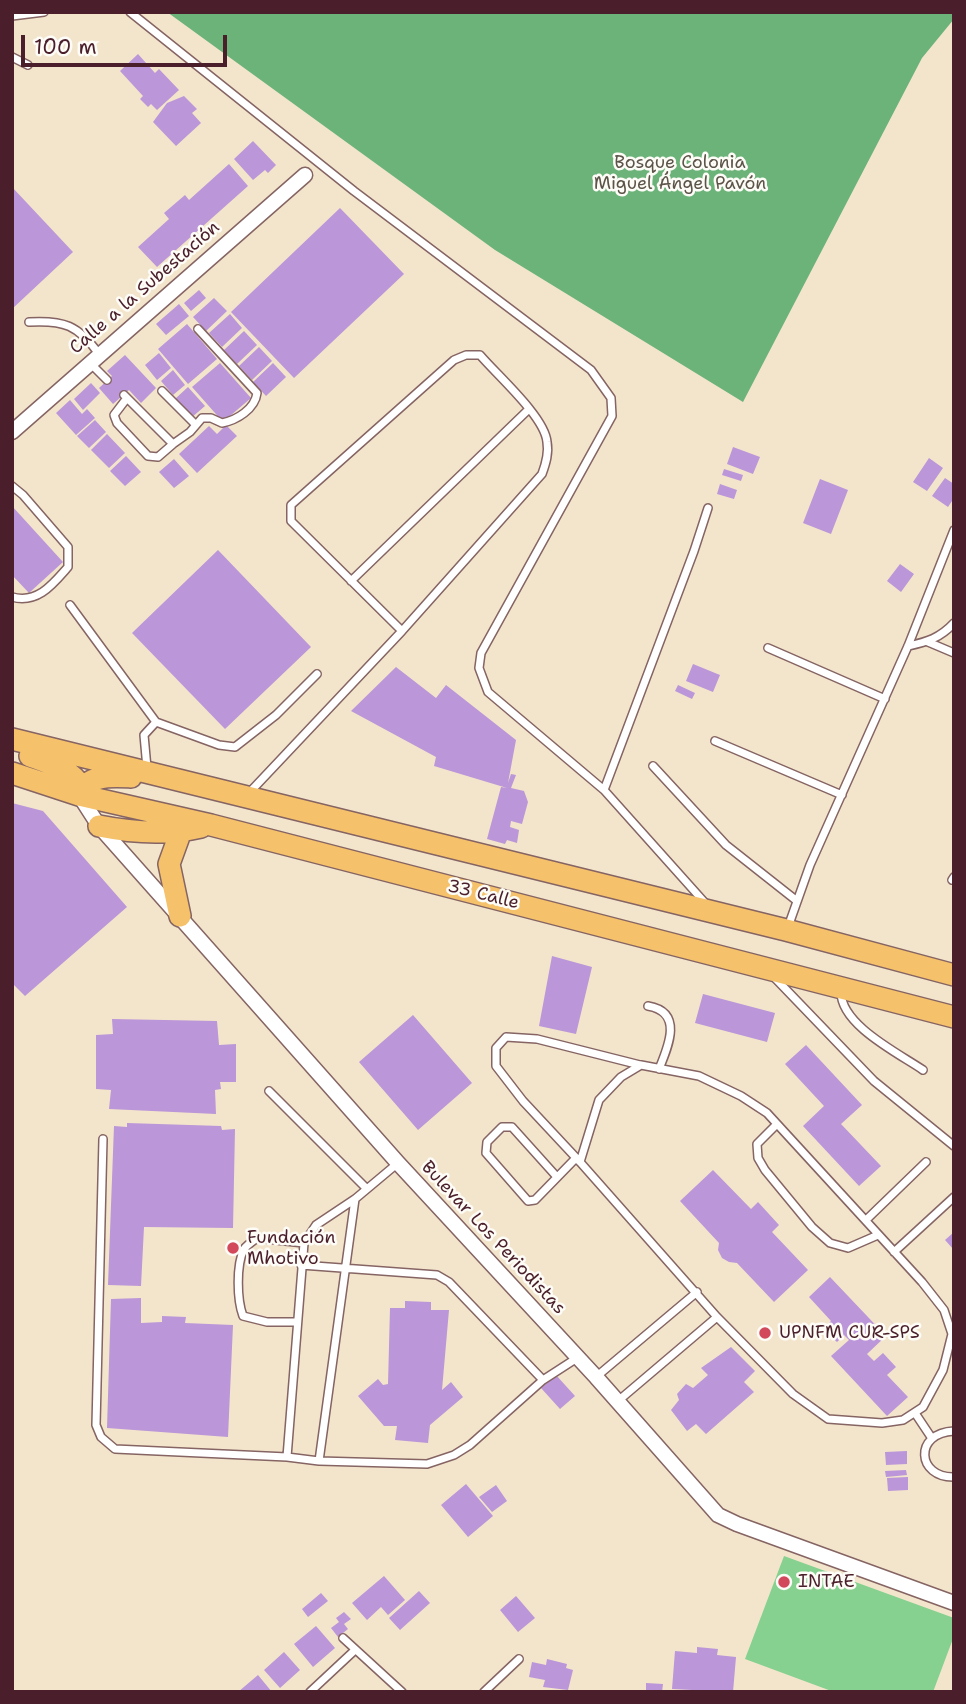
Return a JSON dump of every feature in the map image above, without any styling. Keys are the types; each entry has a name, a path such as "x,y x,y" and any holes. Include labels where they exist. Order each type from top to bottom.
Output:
{"main road":[{"path":"12,739 147,777 246,796 716,915 786,930 954,975"},
{"path":"12,749 52,764 75,778 79,784 79,795"},
{"name":"33 Calle","path":"12,774 79,795 211,825 954,1017"},
{"path":"79,795 87,783 106,776 147,777"},
{"path":"99,826 130,833 181,831 211,825"},
{"path":"180,916 169,864 181,831"}],"street":[{"name":"Calle a la Subestación","path":"12,432 305,175"},
{"name":"Bulevar Los Periodistas","path":"79,795 99,826 398,1163 596,1377 718,1515 954,1603"}],"lane":[{"path":"12,16 44,12"},
{"path":"130,12 354,191 592,370 611,398 612,416 481,653 478,668 488,692 604,790 716,915"},
{"path":"12,57 28,65"},
{"path":"29,322 63,323 80,331 107,380"},
{"path":"173,444 125,396 114,415 117,423 148,456 158,457 190,432 202,418 228,422 247,410 258,396 198,329"},
{"path":"246,796 401,631 542,474 548,457 547,439 541,422 480,355 466,355 454,360 291,505 291,521 401,631"},
{"path":"163,391 195,424"},
{"path":"351,581 529,409"},
{"path":"12,486 68,547 68,566 51,587 35,597 12,598"},
{"path":"604,790 708,508"},
{"path":"786,930 810,864 908,646 954,530"},
{"path":"70,605 156,722 219,745 235,747 275,715 317,674"},
{"path":"908,646 928,642 943,635 954,623"},
{"path":"928,642 954,653"},
{"path":"768,648 885,699"},
{"path":"147,777 144,735 156,722"},
{"path":"715,741 842,795"},
{"path":"653,766 726,845 797,901"},
{"path":"766,968 874,1081 954,1146"},
{"path":"841,988 845,1012 862,1029 923,1070"},
{"path":"648,1006 660,1008 669,1016 671,1032 659,1069"},
{"path":"506,1037 537,1039 659,1069 699,1076 741,1096 766,1113 866,1220 944,1310 952,1334 943,1370 923,1407 903,1420 882,1423 828,1419 793,1394 717,1317 523,1101 496,1066 496,1048 506,1037"},
{"path":"556,1177 512,1127 502,1127 487,1142 486,1153 528,1201 535,1200 556,1177 578,1160 598,1100 621,1077 641,1065"},
{"path":"269,1091 366,1188"},
{"path":"777,1124 757,1144 758,1158 773,1181 812,1227 830,1243 848,1248 878,1235"},
{"path":"103,1139 96,1425 101,1437 115,1448 319,1461 427,1464 454,1455 470,1445 543,1380 577,1358"},
{"path":"866,1220 926,1162"},
{"path":"288,1457 304,1242 316,1224 355,1199 398,1163"},
{"path":"894,1252 954,1197"},
{"path":"319,1461 355,1199"},
{"path":"296,1322 267,1322 243,1316 238,1303 239,1275 245,1247 257,1238 304,1242"},
{"path":"302,1265 427,1272 438,1275 449,1282 543,1380"},
{"path":"596,1377 697,1293"},
{"path":"617,1401 717,1317"},
{"path":"915,1413 931,1437"},
{"path":"954,1431 940,1432 931,1437 925,1451 928,1467 938,1476 954,1477"},
{"path":"343,1638 402,1692"},
{"path":"310,1692 355,1650"},
{"path":"484,1692 519,1659"}],"green space":[{"name":"Bosque Colonia Miguel Ángel Pavón","path":"167,12 954,12 954,19 922,58 743,402 495,250"},
{"path":"784,1556 954,1618 954,1636 933,1692 834,1692 745,1659"}],"building":[{"path":"138,54 155,73 159,69 179,90 157,110 151,104 148,107 140,99 143,96 120,71"},
{"path":"184,96 197,109 192,113 201,123 176,146 153,122 167,103"},
{"path":"253,141 276,165 268,173 265,170 253,180 234,159"},
{"path":"229,164 248,186 157,267 138,247 169,219 164,213 185,195 189,200"},
{"path":"12,187 73,252 12,309"},
{"path":"340,208 404,274 294,378 231,312"},
{"path":"199,290 206,298 191,311 184,303"},
{"path":"214,298 227,311 206,331 193,317"},
{"path":"179,304 189,316 166,335 156,324"},
{"path":"230,314 242,328 222,347 209,333"},
{"path":"187,324 217,359 188,384 158,349"},
{"path":"244,331 257,345 237,364 224,350"},
{"path":"259,347 272,361 252,380 239,366"},
{"path":"159,353 171,368 157,380 145,365"},
{"path":"125,355 156,388 141,403 129,390 113,404 99,388 112,376 107,371"},
{"path":"220,363 251,398 223,422 192,387"},
{"path":"273,363 286,377 266,396 253,382"},
{"path":"173,370 185,385 173,395 161,381"},
{"path":"91,383 100,393 83,410 74,399"},
{"path":"188,387 205,406 191,418 175,399"},
{"path":"70,400 82,414 87,409 95,418 76,435 56,413"},
{"path":"95,420 106,432 89,448 77,436"},
{"path":"226,425 237,436 197,473 179,454 209,426 217,434"},
{"path":"107,434 125,453 109,468 91,450"},
{"path":"733,447 760,457 753,474 727,464"},
{"path":"126,456 141,472 125,486 110,471"},
{"path":"929,458 943,468 927,491 913,482"},
{"path":"174,459 189,476 174,488 159,472"},
{"path":"724,469 743,475 741,481 722,475"},
{"path":"945,478 954,484 954,498 948,507 932,496"},
{"path":"820,479 848,490 831,534 803,523"},
{"path":"720,484 737,490 734,499 717,494"},
{"path":"12,506 63,562 29,593 12,575"},
{"path":"218,550 311,647 225,729 132,633"},
{"path":"900,564 914,574 901,592 887,581"},
{"path":"693,664 720,675 713,692 686,681"},
{"path":"396,667 436,698 446,685 516,740 508,783 511,774 516,775 511,788 524,791 528,802 522,824 511,821 510,827 519,830 517,843 507,840 505,844 487,839 501,787 507,788 434,766 436,757 351,711"},
{"path":"678,685 695,693 692,699 675,691"},
{"path":"12,803 43,811 127,907 25,996 12,983"},
{"path":"552,956 592,967 576,1034 539,1026"},
{"path":"703,994 775,1013 767,1042 695,1023"},
{"path":"413,1015 472,1083 418,1130 359,1062"},
{"path":"112,1019 217,1021 219,1045 236,1044 236,1082 220,1082 221,1089 215,1090 216,1114 109,1109 111,1090 96,1089 96,1035 113,1034"},
{"path":"806,1045 862,1105 841,1124 881,1166 859,1186 803,1126 824,1106 785,1064"},
{"path":"127,1123 221,1126 222,1130 235,1129 233,1228 144,1227 141,1286 108,1285 114,1126 127,1127"},
{"path":"713,1170 751,1209 758,1202 779,1225 772,1232 808,1270 774,1302 737,1263 722,1258 718,1250 719,1243 680,1201"},
{"path":"954,1232 954,1250 945,1240"},
{"path":"830,1277 886,1336 867,1354 874,1361 883,1353 896,1367 887,1375 908,1397 887,1416 831,1356 849,1340 844,1335 837,1342 823,1329 831,1321 809,1297"},
{"path":"141,1298 141,1323 162,1322 162,1316 186,1317 185,1323 233,1325 228,1437 107,1428 111,1299"},
{"path":"405,1301 431,1302 431,1310 449,1310 442,1390 451,1382 463,1397 430,1425 428,1443 395,1440 397,1426 384,1426 358,1396 378,1379 383,1385 388,1384 390,1308 405,1308"},
{"path":"731,1347 755,1371 744,1382 754,1392 706,1434 696,1424 687,1431 671,1410 679,1400 677,1394 686,1384 693,1388 708,1375 701,1368"},
{"path":"556,1375 575,1396 560,1409 541,1388"},
{"path":"907,1451 907,1464 886,1465 885,1452"},
{"path":"906,1470 907,1475 886,1477 885,1471"},
{"path":"908,1477 908,1490 888,1491 887,1478"},
{"path":"466,1484 493,1516 468,1537 441,1505"},
{"path":"496,1485 507,1501 492,1512 479,1497"},
{"path":"384,1576 405,1600 388,1615 381,1607 367,1620 352,1603"},
{"path":"419,1591 430,1603 400,1630 389,1618"},
{"path":"321,1593 328,1601 308,1617 302,1609"},
{"path":"516,1596 535,1618 518,1632 500,1610"},
{"path":"344,1612 351,1619 344,1624 348,1629 338,1637 331,1628 339,1622 336,1618"},
{"path":"316,1626 335,1648 313,1667 294,1644"},
{"path":"697,1647 718,1649 717,1655 736,1657 733,1692 672,1689 675,1651 697,1653"},
{"path":"284,1652 300,1670 280,1688 264,1670"},
{"path":"547,1659 567,1664 566,1668 573,1670 568,1690 543,1687 545,1680 529,1677 532,1662 546,1665"},
{"path":"258,1675 272,1692 238,1692"},
{"path":"646,1683 663,1684 662,1692 646,1692"}],"place":[{"name":"Fundación Mhotivo","path":"233,1248"},
{"name":"UPNFM CUR-SPS","path":"765,1333"},
{"name":"INTAE","path":"784,1582"}]}
